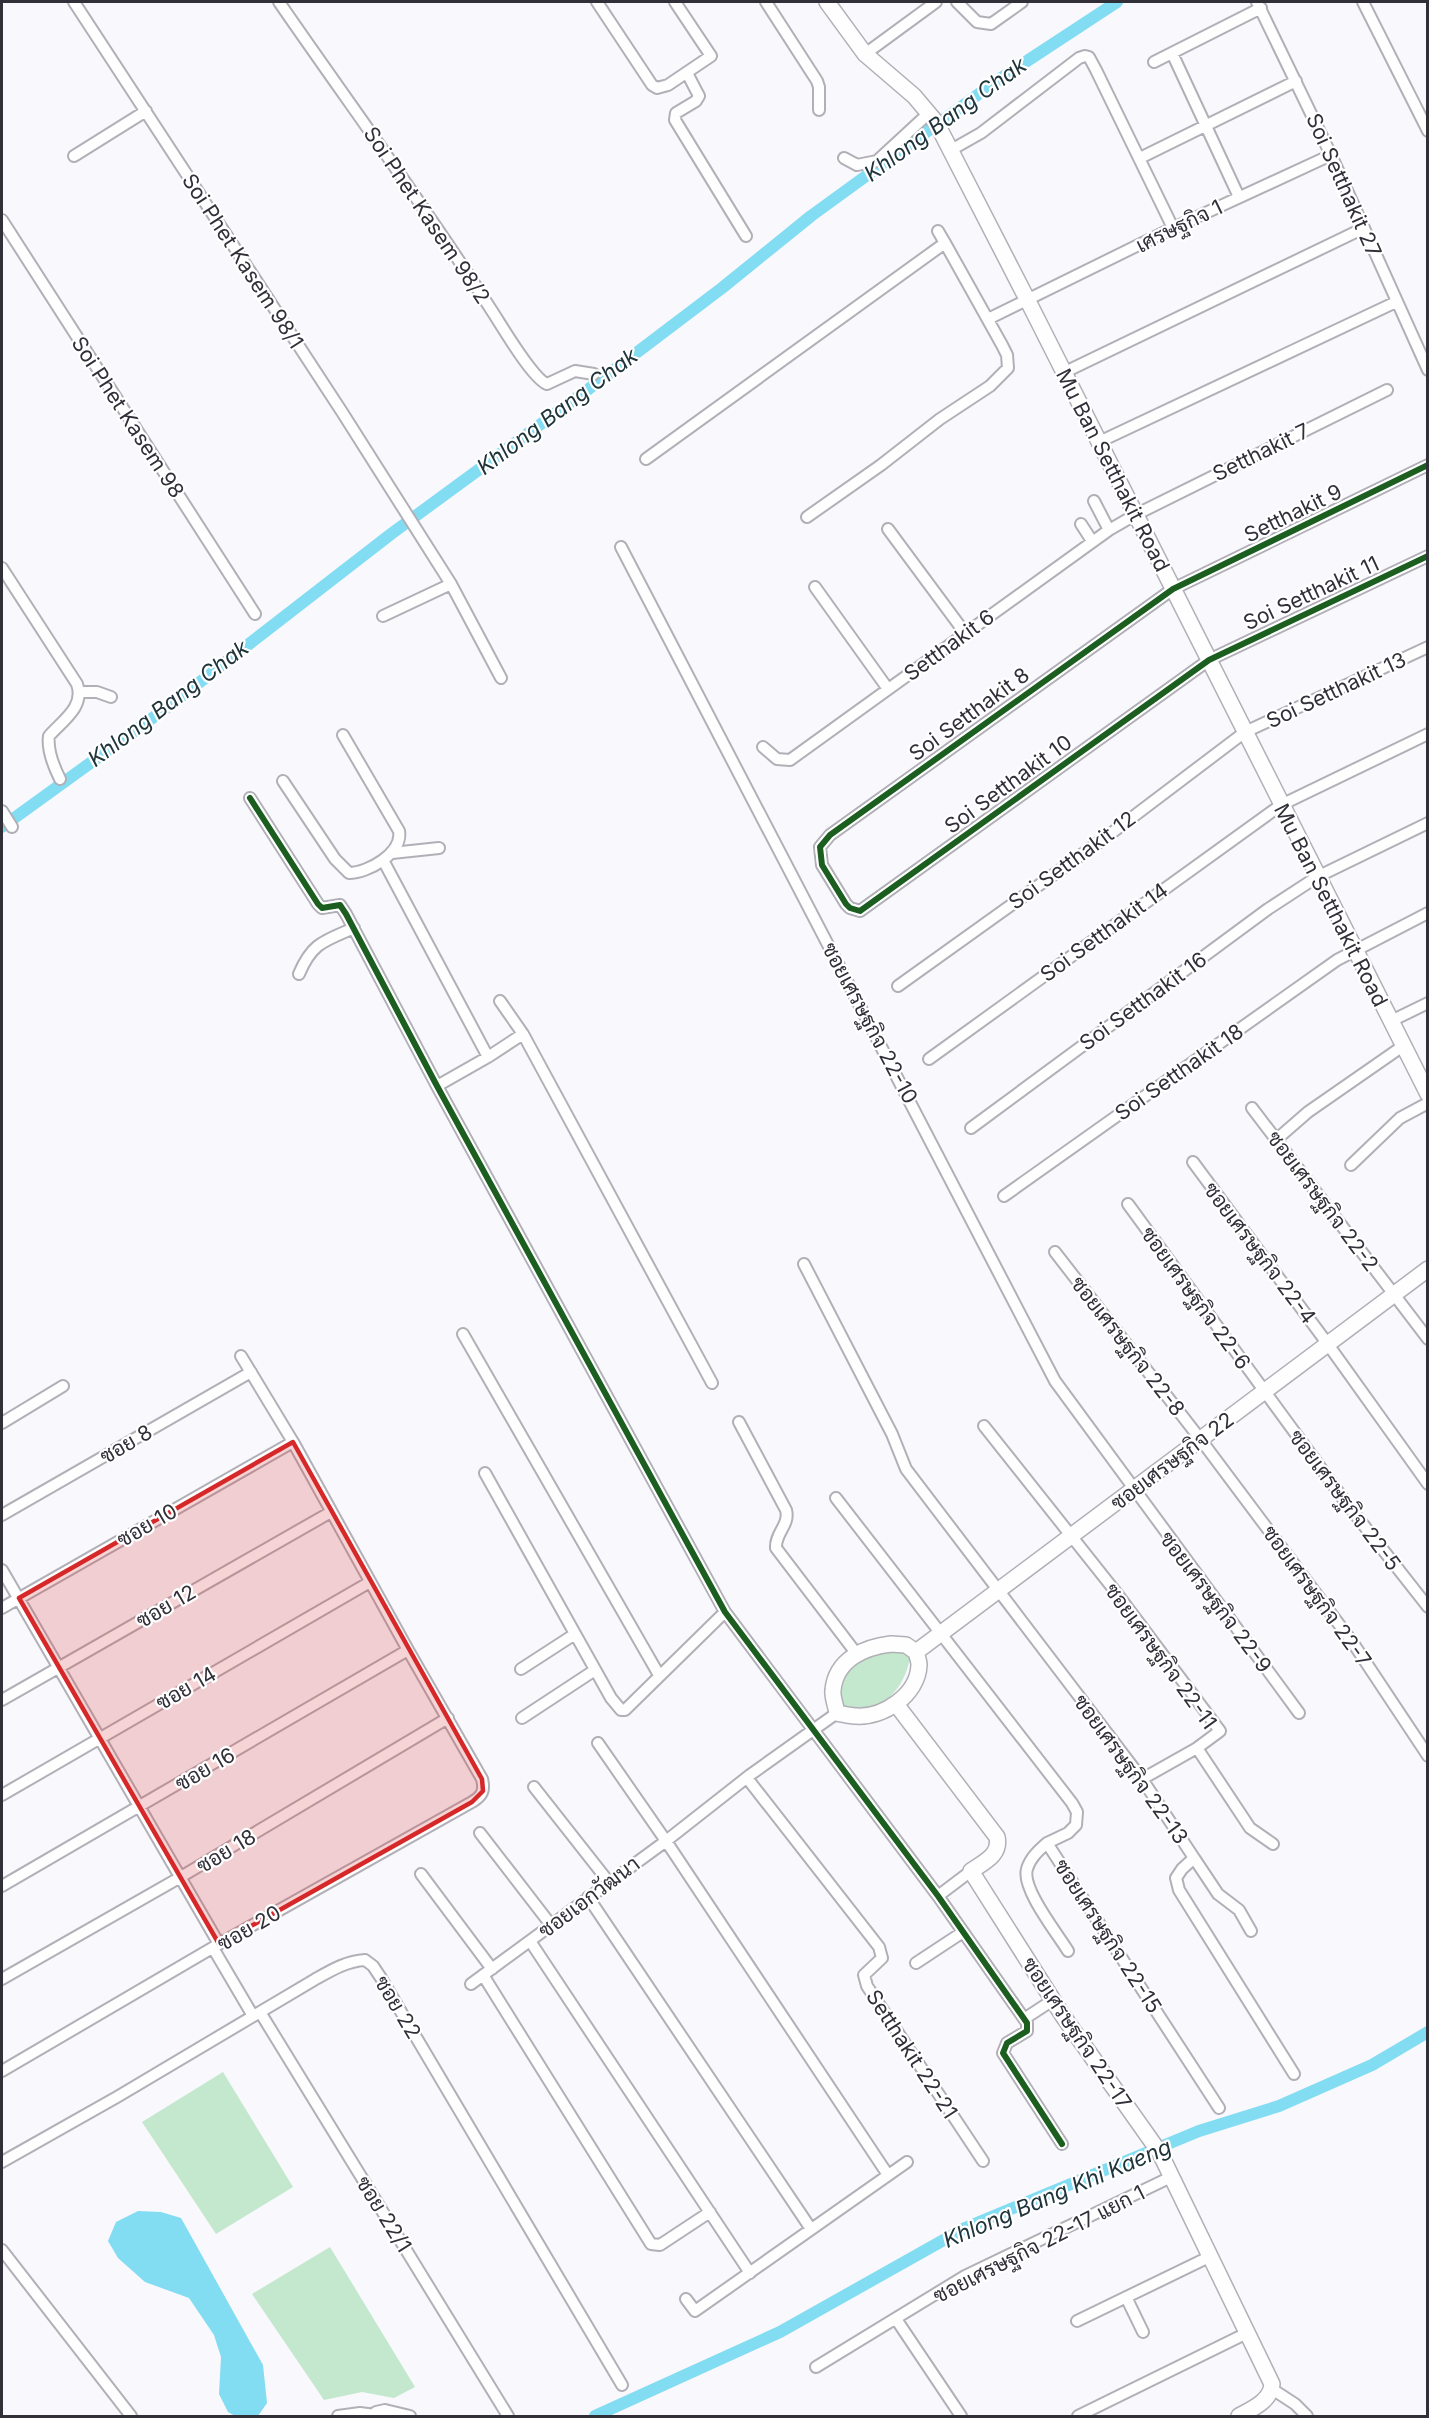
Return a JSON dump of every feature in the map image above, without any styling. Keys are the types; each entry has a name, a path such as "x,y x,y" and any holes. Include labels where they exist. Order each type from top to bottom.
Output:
{"street":[{"name":"Soi Phet Kasem 98/1","path":"74,2 451,584 501,678"},
{"name":"Soi Phet Kasem 98/2","path":"279,2 470,276 516,349 539,379 547,384 575,371 594,374"},
{"path":"597,2 654,87 669,85 711,56 675,2"},
{"path":"766,2 817,81 819,110"},
{"name":"Mu Ban Setthakit Road","path":"827,2 865,54 914,96 932,118 949,146 1428,1094"},
{"path":"865,54 936,2"},
{"path":"957,2 977,22 991,24 1022,2"},
{"path":"1363,2 1428,131"},
{"path":"1154,62 1259,5"},
{"name":"Soi Setthakit 27","path":"1259,5 1331,155 1428,370"},
{"path":"1172,52 1239,197"},
{"path":"949,146 981,133 1080,58 1089,57 1173,228"},
{"path":"687,74 699,96 696,101 676,113 675,120 746,236"},
{"path":"1140,158 1296,81"},
{"path":"74,156 146,111"},
{"path":"844,158 857,165 877,161 932,118"},
{"name":"เศรษฐกิจ 1","path":"988,319 1173,228 1331,155"},
{"name":"Soi Phet Kasem 98","path":"2,220 255,614"},
{"path":"1064,373 1364,228"},
{"path":"807,517 881,465 940,419 990,386 1008,368 1007,355 938,231"},
{"path":"646,459 945,243"},
{"path":"1099,442 1396,302"},
{"name":"Setthakit 7","path":"1135,515 1387,390"},
{"name":"Setthakit 9","path":"1173,589 1428,465"},
{"path":"1094,501 1109,530"},
{"name":"Setthakit 6","path":"763,747 777,759 790,760 1092,542 1135,515"},
{"path":"1081,524 1092,542"},
{"path":"888,530 965,633"},
{"name":"ซอยเศรษฐกิจ 22-10","path":"621,547 960,1194 1055,1381 1133,1490"},
{"name":"Soi Setthakit 11","path":"1209,660 1428,556"},
{"path":"2,568 80,692 76,707 49,736 48,742 60,779"},
{"path":"383,616 451,584"},
{"path":"815,587 888,689"},
{"name":"Soi Setthakit 8","path":"833,882 822,865 820,854 820,847 830,835 1173,589"},
{"name":"Soi Setthakit 13","path":"1245,732 1428,647"},
{"name":"Soi Setthakit 10","path":"833,882 850,909 860,910 867,906 1209,660"},
{"path":"80,692 97,692 111,697"},
{"name":"Soi Setthakit 12","path":"898,986 1105,838 1245,732"},
{"name":"Soi Setthakit 14","path":"929,1059 1281,805 1428,734"},
{"path":"343,735 399,831 398,844 387,857"},
{"path":"283,781 343,869 349,873 356,873 387,857 439,848"},
{"path":"250,798 318,904 322,908 340,905 354,928 437,1086 725,1612 938,1896 1027,2023 1027,2031 1007,2043 1003,2053 1062,2144"},
{"path":"2,811 12,827"},
{"name":"Soi Setthakit 16","path":"971,1128 1268,909 1317,877 1428,823"},
{"path":"387,857 488,1057"},
{"name":"Soi Setthakit 18","path":"1004,1196 1355,949 1428,913"},
{"path":"299,974 314,948 354,928"},
{"path":"500,1001 523,1034 712,1383"},
{"path":"1391,1021 1428,1003"},
{"path":"437,1086 523,1034"},
{"path":"1277,1139 1308,1112 1403,1046"},
{"path":"1351,1165 1400,1118 1428,1103"},
{"name":"ซอยเศรษฐกิจ 22-2","path":"1252,1108 1428,1340"},
{"name":"ซอยเศรษฐกิจ 22-4","path":"1193,1162 1328,1343 1428,1484"},
{"name":"ซอยเศรษฐกิจ 22-6","path":"1128,1204 1264,1391"},
{"name":"ซอยเศรษฐกิจ 22-8","path":"1055,1252 1201,1440"},
{"name":"ซอยเศรษฐกิจ 22-13","path":"804,1264 892,1434 906,1469 1142,1779 1194,1858 1176,1878 1179,1890 1294,2074"},
{"name":"ซอยเศรษฐกิจ 22","path":"916,1652 1428,1269"},
{"path":"463,1334 659,1676"},
{"path":"241,1356 293,1442 448,1718"},
{"name":"ซอย 8","path":"2,1515 251,1372"},
{"path":"2,1422 63,1386"},
{"name":"ซอยเศรษฐกิจ 22-5","path":"1264,1391 1347,1504 1428,1607"},
{"path":"740,1422 786,1510 787,1522 778,1537 776,1548 856,1653"},
{"path":"984,1426 1071,1537"},
{"name":"ซอยเศรษฐกิจ 22-7","path":"1201,1440 1423,1737 1428,1756"},
{"name":"ซอย 10","path":"2,1608 293,1442"},
{"path":"485,1473 595,1670 616,1706 621,1710 631,1706 725,1612"},
{"name":"ซอยเศรษฐกิจ 22-9","path":"1133,1490 1299,1713"},
{"path":"836,1498 940,1634"},
{"name":"ซอย 12","path":"2,1700 331,1512"},
{"name":"ซอยเศรษฐกิจ 22-11","path":"1071,1537 1115,1591 1220,1731 1197,1748 1142,1779"},
{"name":"ซอย 22/1","path":"2,1569 60,1666 99,1739 256,2014 508,2416"},
{"name":"ซอย 14","path":"2,1795 370,1582"},
{"path":"521,1669 575,1634"},
{"name":"ซอยเศรษฐกิจ 22-15","path":"940,1634 1077,1812 1076,1826 1068,1833 1047,1843 1219,2108"},
{"path":"747,1778 837,1713 856,1716 874,1714 896,1704 908,1693 916,1676 919,1665 916,1652 906,1645 891,1644 856,1653 842,1668 832,1690 837,1713"},
{"name":"ซอย 16","path":"2,1886 408,1650"},
{"path":"522,1718 595,1670"},
{"path":"896,1704 997,1837 999,1844 996,1853 938,1896"},
{"name":"ซอย 20","path":"2,2071 216,1946 481,1796 482,1779 448,1718"},
{"name":"ซอย 18","path":"2,1979 179,1878 448,1718"},
{"path":"598,1743 666,1840 888,2175"},
{"path":"1197,1748 1250,1828 1273,1844"},
{"name":"ซอยเอกวัฒนา","path":"471,1984 747,1778"},
{"name":"Setthakit 22-21","path":"747,1778 879,1947 882,1958 864,1975 867,1986 983,2161"},
{"path":"534,1786 608,1881"},
{"path":"480,1833 551,1925"},
{"path":"1047,1843 1031,1860 1026,1870 1026,1878 1030,1892 1068,1951"},
{"path":"1194,1858 1218,1894 1239,1910 1251,1931"},
{"name":"ซอยเศรษฐกิจ 22-17","path":"971,1872 1081,2043 1160,2153 1272,2384 1272,2389"},
{"path":"421,1874 487,1972 651,2244 660,2246 710,2212"},
{"path":"588,1897 811,2229"},
{"path":"916,1964 963,1932"},
{"path":"530,1941 750,2273"},
{"name":"ซอย 22","path":"2,2162 340,1966 355,1960 365,1960 373,1966 622,2385"},
{"path":"1024,2019 1053,2000"},
{"path":"686,2299 694,2311 907,2162"},
{"name":"ซอยเศรษฐกิจ 22-17 แยก 1","path":"816,2367 965,2276 1171,2177"},
{"path":"2,2250 131,2416"},
{"path":"1077,2321 1209,2257"},
{"path":"1126,2297 1143,2332"},
{"path":"896,2319 961,2416"},
{"path":"1078,2416 1247,2333"},
{"path":"1239,2416 1264,2400 1272,2389 1295,2404 1307,2416"},
{"path":"338,2416 360,2413 375,2416 379,2410 410,2416"}],"highlighted area":[{"path":"293,1442 482,1779 483,1791 472,1802 219,1944 19,1598"}],"green space":[{"path":"893,1648 910,1654 908,1666 897,1689 878,1705 867,1709 855,1709 842,1705 843,1679 852,1664 869,1655"},
{"path":"223,2072 293,2187 216,2234 142,2122"},
{"path":"330,2247 415,2387 394,2398 362,2392 324,2400 252,2294"}],"water":[{"path":"138,2211 161,2212 181,2218 263,2365 267,2403 258,2416 235,2416 228,2412 219,2394 221,2357 214,2335 189,2298 145,2282 118,2258 108,2241 116,2222"}],"waterway":[{"name":"Khlong Bang Chak","path":"2,827 169,706 391,534 722,288 811,216 998,80 1117,2"},
{"name":"Khlong Bang Khi Kaeng","path":"595,2416 780,2332 965,2228 1199,2131 1279,2106 1372,2065 1428,2032"}],"cycle path":[{"path":"1428,465 1173,589 830,835 820,847 822,865 846,904 860,911 1209,660 1428,556"},
{"path":"250,798 318,904 322,908 340,905 346,914 437,1086 725,1612 938,1896 1027,2023 1027,2031 1007,2043 1003,2053 1062,2144"}]}
